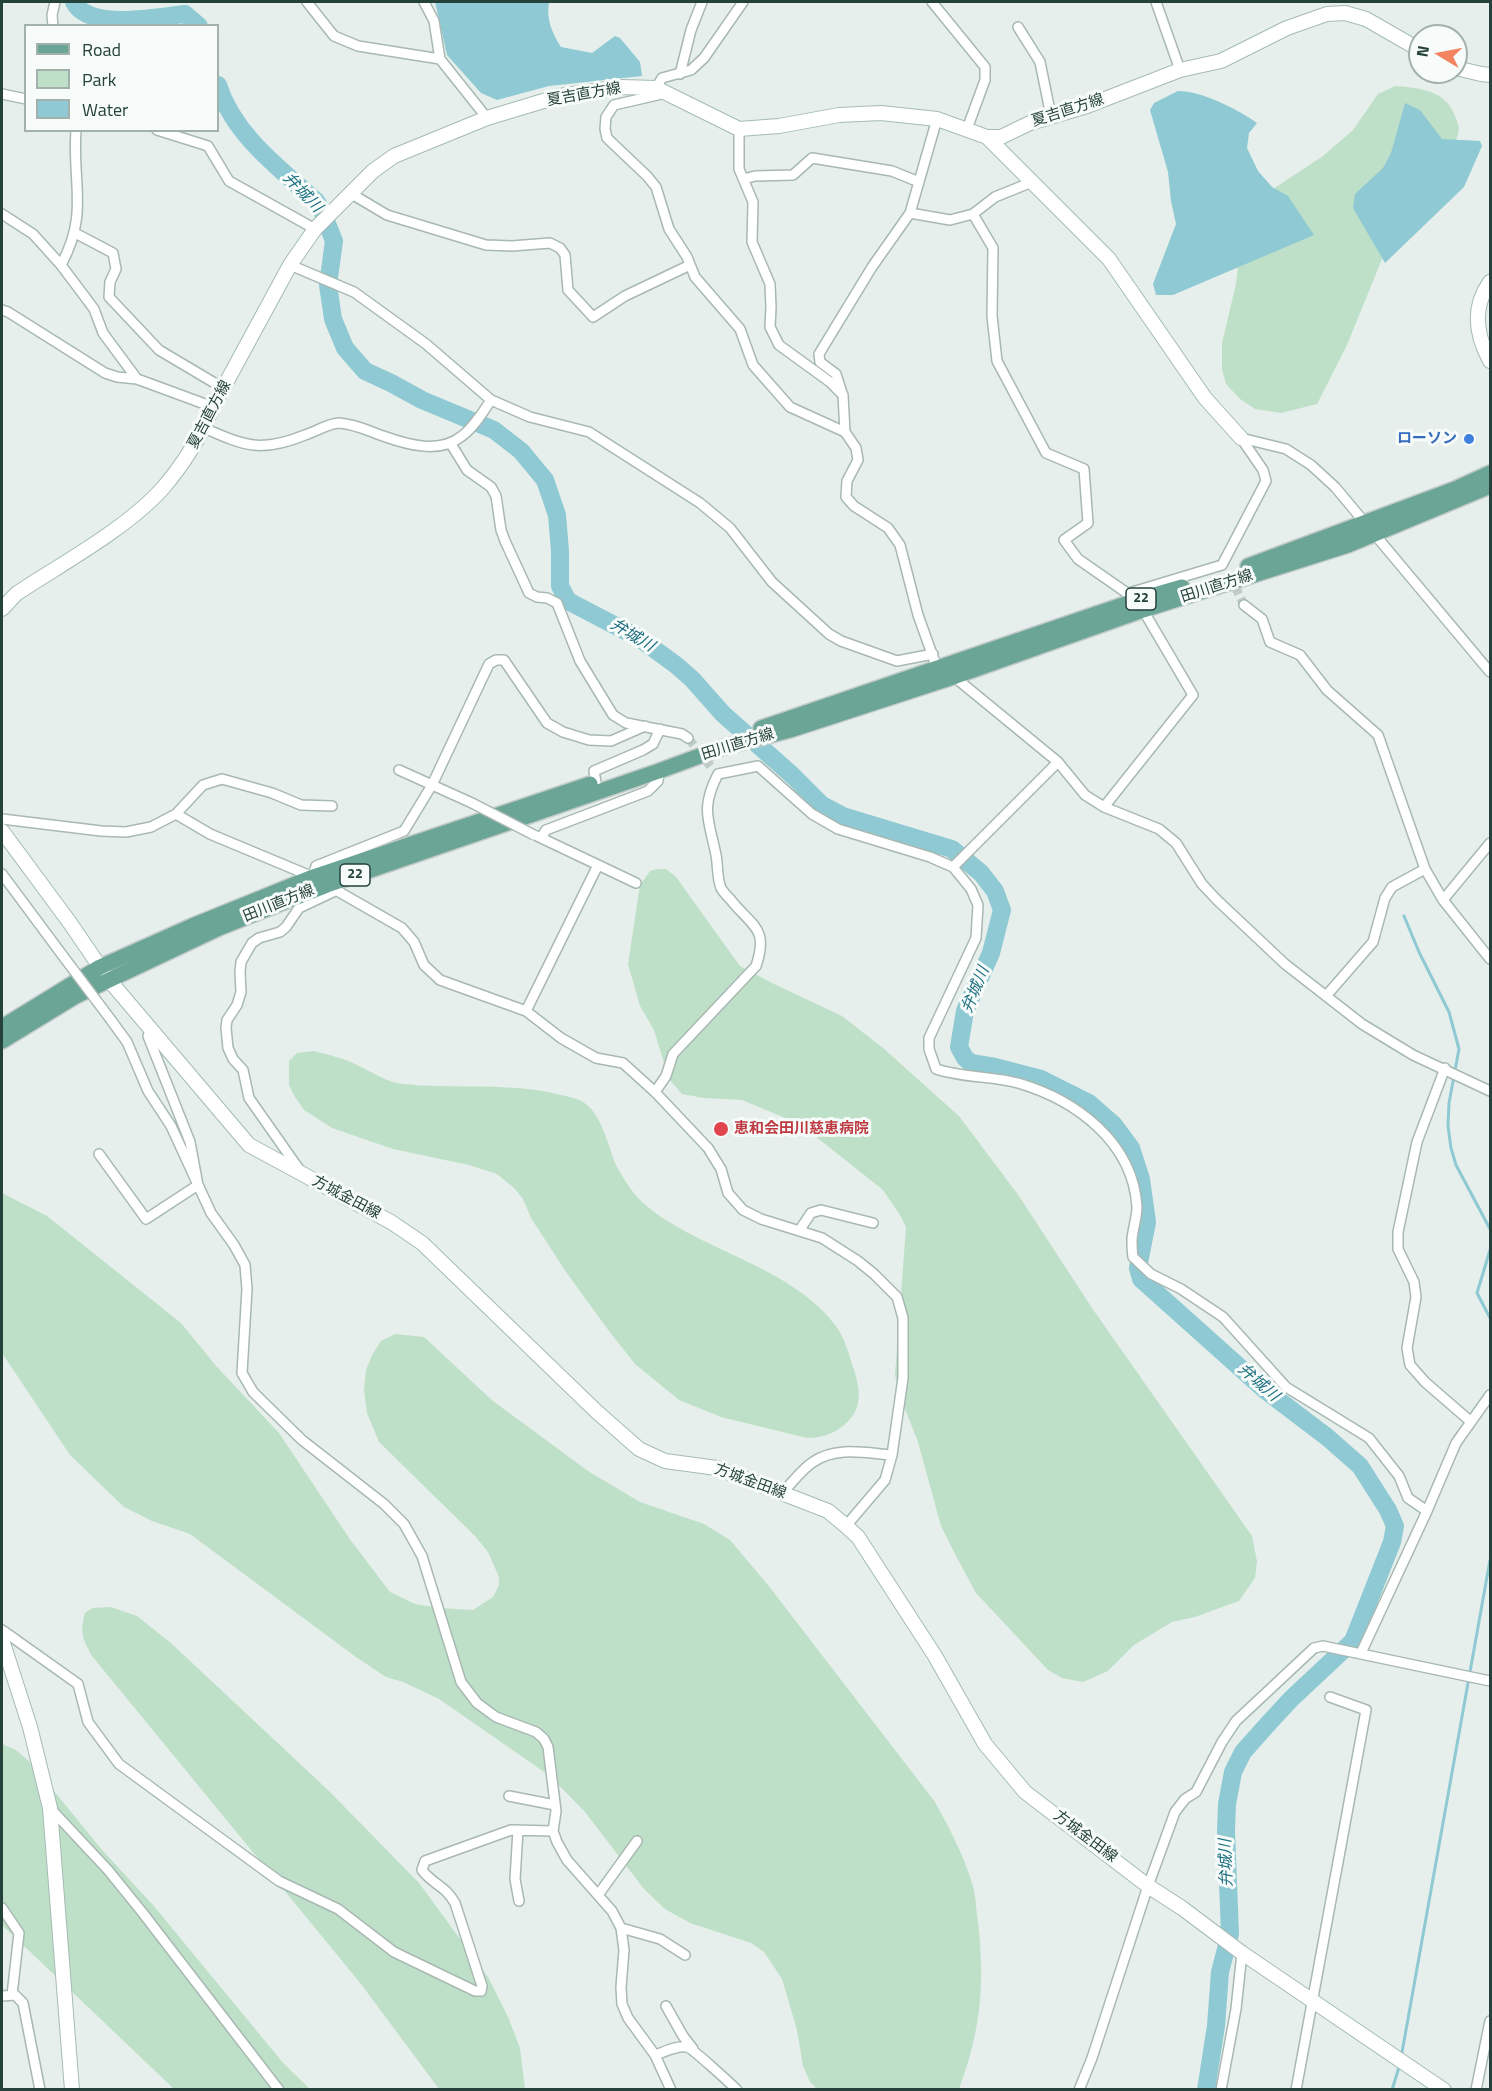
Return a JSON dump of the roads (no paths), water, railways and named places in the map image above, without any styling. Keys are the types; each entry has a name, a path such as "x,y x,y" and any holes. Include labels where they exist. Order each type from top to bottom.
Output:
{"main road":[{"name":"夏吉直方線","path":"987,137 1001,137 1030,123 1088,106 1180,70 1221,61 1287,28 1327,14 1345,13 1366,19 1408,43"},
{"path":"1468,71 1491,75"},
{"name":"夏吉直方線","path":"2,609 16,594 134,515 161,490 186,458 204,428 213,407 290,266 315,229 373,171 393,156 487,118 560,96 621,87 661,91 739,129"},
{"path":"739,129 779,126 839,115 881,113 937,118 987,137 1109,259 1205,398 1241,438"},
{"path":"1491,282 1482,296 1477,313 1478,332 1491,361"},
{"name":"田川直方線","path":"789,724 935,661 1136,601 1348,545 1371,529 1491,473"},
{"name":"田川直方線","path":"2,1027 100,967 192,926 313,877 596,782 956,676 1136,601 1226,569 1371,529 1491,486"},
{"name":"田川直方線","path":"2,1041 74,998 219,928 659,771 724,744"},
{"name":"方城金田線","path":"3,835 109,980 249,1145 391,1222 422,1243 597,1412 639,1449 665,1461 717,1468 828,1511 858,1537 935,1656 985,1744 1025,1792 1148,1886 1182,1908 1242,1953 1444,2090"},
{"path":"2,1640 30,1727 50,1808 72,2090"}],"street":[{"path":"53,24 55,2"},
{"path":"307,2 334,36 350,43 392,53 440,59"},
{"path":"424,2 434,21 440,59 487,118"},
{"path":"680,74 691,30 702,2"},
{"path":"743,2 704,58 691,70 662,78 661,91 614,105 606,117 607,138 656,187 669,229 687,257 695,277 740,329 753,365 790,407 845,432 856,448 858,460 847,481 846,497 854,506 888,528 900,545 918,615 935,661 1058,762 1085,795 1104,807 1159,829 1176,843 1202,884 1217,900 1285,964 1362,1024 1413,1055 1491,1091"},
{"path":"932,2 985,67 985,80 967,129"},
{"path":"1156,2 1180,70"},
{"path":"1018,27 1040,62 1051,117"},
{"path":"2,94 24,99"},
{"path":"845,432 843,395 836,374 820,362 819,354 872,267 910,213 937,118"},
{"path":"739,129 739,169 753,202 752,242 770,284 770,327 779,345 830,382 843,395"},
{"path":"61,266 75,233 79,198 76,132"},
{"path":"163,132 208,146 229,181 315,229"},
{"path":"744,179 755,176 793,175 812,158 892,171 919,182"},
{"path":"910,213 950,220 973,214 995,197 1032,182"},
{"path":"350,193 387,215 486,245 512,246 550,243 560,248 565,255 568,290 593,318 625,296 690,265"},
{"path":"2,214 33,234 61,266 94,309 103,333 137,379"},
{"path":"973,214 993,248 992,316 997,362 1046,453 1084,469 1088,524 1064,540 1078,559 1136,601 1193,695 1104,807"},
{"path":"75,233 113,253 116,269 110,282 109,297 159,350 224,388"},
{"path":"290,266 354,292 426,344 491,400 530,417 589,432 700,503 730,528 772,582 829,634 841,641 897,661 935,661"},
{"path":"2,310 105,373 137,379 213,407"},
{"path":"204,428 241,444 268,446 284,444 337,423 357,426 396,441 426,447 451,444 464,435 491,400"},
{"path":"1241,438 1286,449 1311,465 1335,487 1491,672"},
{"path":"1226,569 1266,481 1263,470 1241,438"},
{"path":"451,444 467,470 490,487 496,496 503,536 530,593 537,597 547,597 557,603 580,661 613,715 626,723 682,734 688,738"},
{"path":"1244,605 1262,619 1270,642 1300,655 1327,690 1378,735 1425,869 1443,900 1491,959"},
{"path":"313,877 316,866 404,831 432,785 489,664 496,660 504,660 547,723 563,732 589,740 611,741 645,726"},
{"path":"596,782 594,771 644,750 653,744 660,729"},
{"path":"954,865 1058,762"},
{"path":"655,1092 666,1076 673,1054 756,966 761,951 762,940 752,922 721,887 706,815 715,771 758,766 812,814 838,829 954,865 971,889 978,905 978,923 976,938 929,1038 929,1049 936,1069 969,1077 1016,1083 1056,1098 1089,1118 1111,1140 1130,1172 1137,1208 1132,1238 1132,1257 1151,1274 1181,1289 1223,1317 1286,1387 1369,1438 1399,1476 1408,1498 1427,1511"},
{"path":"399,770 636,883"},
{"path":"538,837 546,830 648,791 658,781 659,771"},
{"path":"2,819 126,832 151,827 176,814 202,784 222,779 272,793 301,805 332,806"},
{"path":"176,814 210,834 313,877 402,928 414,942 424,965 440,980 526,1011 561,1038 596,1058 624,1063 708,1148 721,1169 728,1193 743,1210 761,1219 822,1238 858,1260 897,1297 903,1318 903,1378 892,1455 885,1480 846,1526"},
{"path":"1443,900 1491,843"},
{"path":"526,1011 598,865"},
{"path":"1326,996 1373,942 1385,898 1392,887 1425,869"},
{"path":"2,874 127,1042 148,1091 171,1126 210,1213 234,1245 244,1265 247,1289 242,1373 253,1392 302,1440 384,1504 404,1524 422,1556 461,1682 477,1703 496,1717 536,1732 544,1739 548,1747 555,1805 553,1832 567,1860 612,1911 621,1928 624,1950 622,2004 628,2018 655,2055 671,2090"},
{"path":"302,1174 249,1098 243,1070 233,1059 228,1048 226,1028 227,1020 237,1005 241,992 242,962 252,943 259,938 280,932 299,908 332,887"},
{"path":"151,1029 148,1036 156,1062 190,1142 198,1185"},
{"path":"1445,1068 1417,1142 1398,1232 1398,1250 1414,1282 1416,1298 1407,1348 1410,1365 1425,1382 1470,1421"},
{"path":"99,1154 146,1219 198,1185"},
{"path":"799,1231 811,1213 822,1210 873,1223"},
{"path":"1361,1653 1456,1443 1491,1395"},
{"path":"782,1493 811,1463 828,1453 855,1452 892,1455"},
{"path":"2,1630 78,1684 88,1722 119,1764 279,1881 338,1909 394,1952 475,1992 481,1991 482,1986 455,1902 448,1891 422,1870 425,1862 511,1830 553,1832"},
{"path":"1080,2090 1175,1812 1185,1799 1196,1792 1222,1742 1236,1721 1314,1647 1323,1646 1361,1653 1491,1681"},
{"path":"1296,2090 1366,1710 1330,1697"},
{"path":"509,1796 555,1805"},
{"path":"50,1808 108,1870 142,1911 279,2090"},
{"path":"518,1830 515,1879 519,1900"},
{"path":"598,1895 637,1841"},
{"path":"2,1908 19,1933 12,1995"},
{"path":"621,1928 660,1939 685,1955"},
{"path":"1221,2090 1236,2009 1242,1953"},
{"path":"2,1996 15,1995 23,2004 40,2090"},
{"path":"666,2006 693,2049 737,2090"},
{"path":"1476,2090 1491,2021"},
{"path":"655,2055 685,2046 693,2049"}],"water":[{"path":"435,2 549,2 550,26 561,47 592,53 615,36 620,38 640,62 642,76 549,86 497,100 481,93 447,55"},
{"path":"1178,91 1198,94 1219,102 1257,123 1249,133 1247,148 1258,171 1272,187 1288,196 1314,235 1173,295 1156,295 1153,284 1176,224 1168,172 1150,110 1154,103"},
{"path":"1405,103 1420,110 1442,139 1480,141 1482,146 1464,187 1385,263 1353,208 1355,194 1383,168 1391,153"}],"waterway":[{"name":"弁城川","path":"74,2 82,11 94,17 125,20 185,14 197,24"},
{"name":"弁城川","path":"219,88 234,119 246,135 273,163 316,201 322,211 334,241 328,285 333,319 345,348 365,371 422,400 494,430 521,451 545,480 557,515 560,586 568,601 639,638 676,665 692,679 723,714 822,805 843,816 952,849 981,873 995,891 1002,910 991,953 965,1011 959,1047 965,1058 971,1063 1041,1079 1089,1103 1114,1125 1131,1148 1141,1179 1147,1222 1138,1268 1141,1279 1265,1390 1327,1437 1360,1466 1388,1510 1395,1526 1392,1542 1353,1641 1291,1699 1267,1725 1243,1752 1233,1772 1227,1804 1226,1831 1230,1934 1220,1972 1216,2026 1206,2090"},
{"path":"1404,916 1449,1012 1459,1049 1449,1103 1448,1126 1451,1148 1456,1165 1490,1229"},
{"path":"1490,1250 1477,1293 1490,1318"},
{"path":"1401,2058 1490,1560"},
{"path":"1392,2090 1400,2064"}],"tunnel":[{"path":"1229,574 1244,605"},
{"path":"688,738 712,768"}],"place":[{"name":"ローソン","path":"1469,439"},
{"name":"恵和会田川慈恵病院","path":"721,1129"}]}
